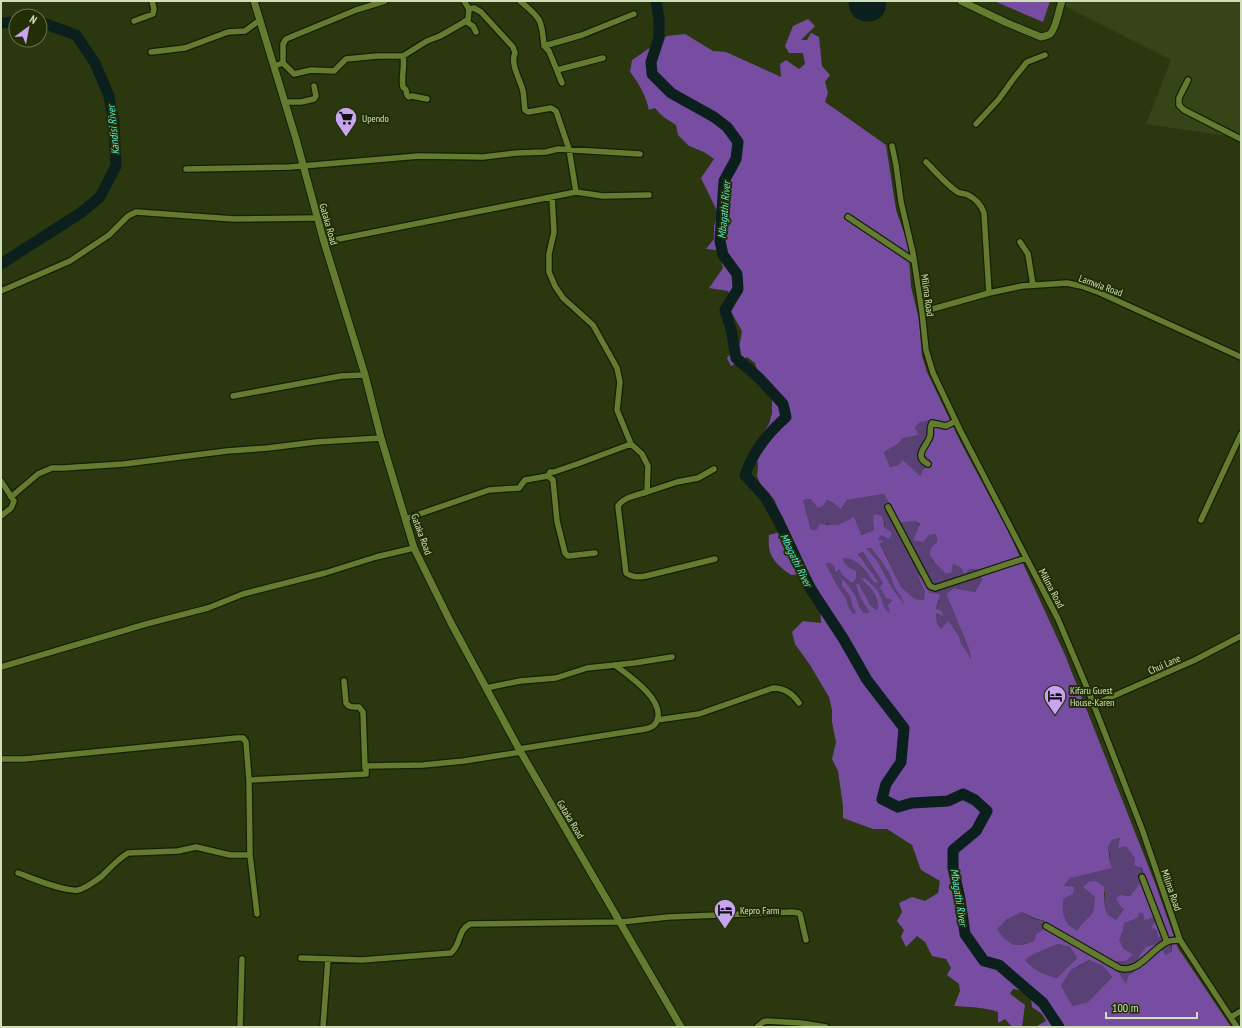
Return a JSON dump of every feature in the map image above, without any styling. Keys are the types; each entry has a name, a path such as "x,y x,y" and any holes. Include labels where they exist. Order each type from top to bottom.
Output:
{"street":[{"path":"134,21 153,14 154,9 152,1"},
{"name":"Gataka Road","path":"254,1 285,102 324,242 365,375 381,438 414,548 451,623 520,750 681,1027"},
{"path":"385,1 356,10 286,39 283,44 283,63 294,74 311,70 334,71 346,59 403,56 427,41 440,36 468,20 469,9 464,1"},
{"path":"520,1 535,13 540,22 542,26 544,46 549,51 562,83"},
{"path":"961,1 1041,37 1051,34 1054,29 1062,1"},
{"path":"469,9 474,8 481,12 513,47 515,53 514,57 516,70 523,93 525,110 528,112 554,109 569,149 576,192"},
{"path":"544,46 582,35 634,14"},
{"path":"151,52 185,48 228,32 245,31 260,20"},
{"path":"453,28 465,22 473,26 476,32"},
{"path":"976,124 999,99 1027,62 1045,55"},
{"path":"403,56 404,66 402,78 403,87 406,90 407,95 409,97 412,96 427,99"},
{"path":"557,70 603,58"},
{"path":"274,66 283,63"},
{"path":"1188,80 1179,98 1179,105 1184,110 1241,139"},
{"path":"285,102 301,102 314,99 316,96 314,86"},
{"name":"Milima Road","path":"892,146 901,202 914,261 928,362 956,421 1058,619 1094,705 1142,829 1180,940 1237,1027"},
{"path":"186,169 290,167 419,156 483,157 517,153 546,152 558,149 640,154"},
{"path":"926,162 957,192 967,195 982,205 984,213 989,293"},
{"path":"324,242 576,192 603,196 649,195"},
{"path":"552,197 554,232 549,254 549,272 555,286 563,298 593,325 617,368 620,382 617,410 632,444 642,454 648,466 647,492"},
{"path":"1,291 70,261 109,235 128,216 136,212 234,219 317,218"},
{"path":"848,217 914,261"},
{"path":"1020,242 1028,254 1032,285"},
{"name":"Lamwia Road","path":"922,312 989,293 1022,286 1067,284 1082,286 1241,357"},
{"path":"233,396 341,376 365,375"},
{"path":"928,464 925,463 921,453 930,436 930,427 932,423 946,426 956,421"},
{"path":"1201,520 1241,434"},
{"path":"11,497 38,474 52,468 124,464 227,451 316,442 381,438"},
{"path":"405,519 489,490 519,488 525,480 548,476 550,472 554,472 632,444"},
{"path":"714,469 698,478 677,482 635,495 621,501 618,506 626,573 631,576 646,576 715,559"},
{"path":"548,476 552,480 557,521 565,553 568,556 596,553"},
{"path":"1,481 14,501 13,504 1,516"},
{"path":"888,507 932,588 1026,558"},
{"path":"1,667 131,628 208,608 243,594 414,548"},
{"name":"Chui Lane","path":"1094,705 1195,660 1241,636"},
{"path":"486,688 520,681 556,678 587,668 672,658"},
{"path":"366,774 366,766 423,765 464,761 650,728 655,724 658,715 657,707 652,698 615,665"},
{"path":"344,681 347,705 359,707 363,712 366,774"},
{"path":"657,720 699,714 773,688 779,688 790,693 799,703"},
{"path":"1,759 24,759 243,738 246,742 249,780 250,855 257,914"},
{"path":"249,780 366,774"},
{"path":"18,873 42,882 77,890 83,888 100,877 123,856 128,854 178,851 196,847 230,855 250,855"},
{"path":"1142,877 1167,942"},
{"path":"301,958 362,960 452,952 458,946 461,932 470,924 621,922 668,917 797,913 800,914 806,940"},
{"path":"1046,926 1126,970 1134,968 1167,942 1180,940"},
{"path":"240,1027 242,959"},
{"path":"323,1027 328,959"},
{"path":"1231,1017 1241,1011"},
{"path":"757,1027 763,1022 767,1021 801,1023 826,1027"}],"shaded area":[{"path":"994,1 1050,1 1043,22"},
{"path":"1066,1 1241,1 1241,138 1146,124 1171,60 1065,6"},
{"path":"808,19 815,26 801,40 807,40 811,33 819,37 822,66 830,75 825,82 828,93 825,102 886,145 896,210 908,244 911,287 919,319 922,356 927,372 960,441 1009,533 1065,655 1155,883 1178,948 1231,1027 1035,1027 1046,1021 1042,1014 1032,1007 1030,987 1019,990 1013,989 1010,994 1025,1005 1022,1027 1012,1027 1005,1019 998,1023 998,1012 992,1010 954,1006 960,991 959,984 947,975 951,968 946,959 932,956 925,942 917,936 906,947 901,937 904,930 897,921 902,912 899,903 912,897 925,901 938,893 940,881 921,870 912,845 887,829 873,829 843,818 843,806 838,771 832,759 836,742 829,697 810,665 795,644 792,632 803,621 821,623 819,592 809,574 791,575 776,563 769,549 769,535 787,530 774,499 762,488 757,476 758,466 756,445 769,424 772,413 772,398 761,385 755,363 747,357 731,366 727,358 740,343 742,331 731,312 735,304 728,291 709,288 723,268 721,260 725,251 706,249 714,239 714,226 718,213 701,178 714,159 704,152 689,146 678,135 676,125 655,108 649,110 642,90 630,72 632,60 667,36 685,34 713,51 726,52 781,77 780,64 786,60 799,69 805,64 803,53 789,53 785,46 793,26","holes":["930,420 934,422 934,434 923,454 930,459 931,467 924,469 920,476 903,460 898,465 890,467 884,452 898,444 903,438 919,435 915,427 920,422","884,494 900,523 915,521 920,524 913,540 923,542 929,535 936,534 937,542 932,546 930,554 934,562 945,573 951,573 953,564 962,569 965,575 969,569 977,569 982,580 975,592 954,588 946,594 969,649 971,659 961,643 959,636 948,621 941,629 937,623 936,613 944,617 941,611 936,609 940,594 930,593 922,578 917,575 925,592 924,600 915,599 901,587 880,544 884,541 878,540 881,535 889,539 892,533 885,528 882,516 874,514 874,530 861,535 854,517 837,525 819,524 817,530 811,530 803,500 811,499 818,508 823,506 827,500 841,509 847,500","866,548 871,548 882,562 904,604 894,591 876,559","863,552 883,583 880,587 886,598 893,600 888,605 890,613 885,608 878,591 864,578 861,579 874,593 878,606 877,610 871,606 859,584 856,584 861,599 870,612 866,613 861,610 855,595 842,579 842,586 850,596 852,605 856,612 853,614 848,606 846,598 826,564 829,563 834,566 836,573 839,569 842,575 850,582 853,582 856,578 856,571 846,565 843,558 848,558 857,563 865,570 875,583 878,583 858,554","1120,838 1118,848 1126,846 1135,858 1134,865 1142,868 1144,877 1130,896 1121,895 1116,898 1120,906 1124,909 1116,920 1107,914 1104,903 1104,887 1096,881 1089,882 1083,887 1095,897 1093,912 1077,930 1068,925 1063,909 1064,898 1073,894 1074,887 1064,886 1070,878 1112,868 1108,847 1112,840","1022,912 1034,918 1045,921 1043,930 1036,934 1034,941 1022,945 1012,944 1005,939 997,929 1006,920","1139,913 1143,913 1144,920 1160,915 1151,928 1157,930 1158,938 1167,933 1172,945 1172,951 1166,955 1157,944 1146,947 1139,957 1134,972 1129,975 1126,984 1111,961 1126,961 1133,955 1123,948 1119,939 1123,931 1124,923 1137,918","1058,944 1070,947 1077,958 1057,978 1040,972 1025,960 1034,954","1089,960 1103,966 1112,977 1088,1002 1073,1006 1061,986 1071,970"]},
{"path":"930,420 934,422 934,434 929,444 931,467 919,476 903,460 898,465 890,467 884,452 898,444 903,438 919,435 915,427 920,421"},
{"path":"884,494 900,523 915,521 920,525 913,540 936,534 937,542 931,559 945,573 952,564 962,569 977,569 982,580 975,592 954,588 946,594 969,649 971,660 961,643 959,636 947,622 941,630 937,622 936,613 943,617 936,609 939,601 930,593 922,579 917,576 925,592 925,600 915,599 901,587 880,543 883,542 878,540 885,528 885,523 873,519 874,530 860,535 847,521 832,526 827,523 817,530 811,530 803,500 823,500 836,505 841,509 847,500"},
{"path":"866,548 871,548 882,562 889,573 904,605 894,591 876,559"},
{"path":"863,552 894,600 890,614 883,608 880,595 871,583 868,585 874,594 877,610 871,606 859,584 861,599 871,612 867,613 861,610 855,595 842,580 842,586 850,596 852,605 857,612 853,614 848,606 846,598 826,564 829,563 834,566 836,573 839,569 842,575 850,582 856,572 845,563 843,558 848,558 857,562 877,583 875,577 858,554"},
{"path":"1121,838 1137,861 1144,877 1130,896 1121,895 1124,909 1116,920 1107,914 1104,903 1105,892 1083,887 1095,897 1093,912 1077,930 1068,926 1063,916 1062,906 1064,886 1070,878 1109,862 1110,855 1108,847 1112,840"},
{"path":"1022,912 1034,919 1045,921 1043,930 1036,934 1034,941 1022,945 1012,944 1004,939 996,929 1006,920"},
{"path":"1139,913 1143,913 1144,919 1154,915 1161,915 1155,923 1167,935 1172,951 1166,955 1162,951 1139,957 1134,972 1126,985 1111,960 1126,961 1132,955 1123,948 1118,939 1123,931 1124,923"},
{"path":"1058,944 1070,947 1077,958 1057,978 1040,972 1025,960 1034,954"},
{"path":"1090,960 1103,966 1112,977 1088,1002 1073,1006 1061,986 1071,970"}],"water":[{"path":"849,1 886,1 885,10 881,17 875,20 868,22 860,20 854,16 850,10"}],"waterway":[{"name":"Mbagathi River","path":"656,1 659,19 659,38 651,62 652,74 671,93 714,117 727,127 738,142 736,159 724,181 720,241 723,255 737,274 738,289 725,310 731,329 736,358 759,378 783,404 786,417 773,429 757,450 745,475 765,497 778,520 810,588 843,638 867,680 904,728 901,762 886,784 882,799 898,807 912,803 948,801 963,794 975,800 987,811 976,831 953,850 953,868 960,899 965,934 984,961 999,965 1043,1003 1059,1027"},
{"name":"Kandisi River","path":"1,23 8,23"},
{"name":"Kandisi River","path":"1,264 82,212 100,197 116,166 114,123 109,96 95,63 76,35 48,25"}],"place":[{"name":"Upendo","path":"346,138"},
{"name":"Kifaru Guest House-Karen","path":"1055,716"},
{"name":"Kepro Farm","path":"725,930"}]}
